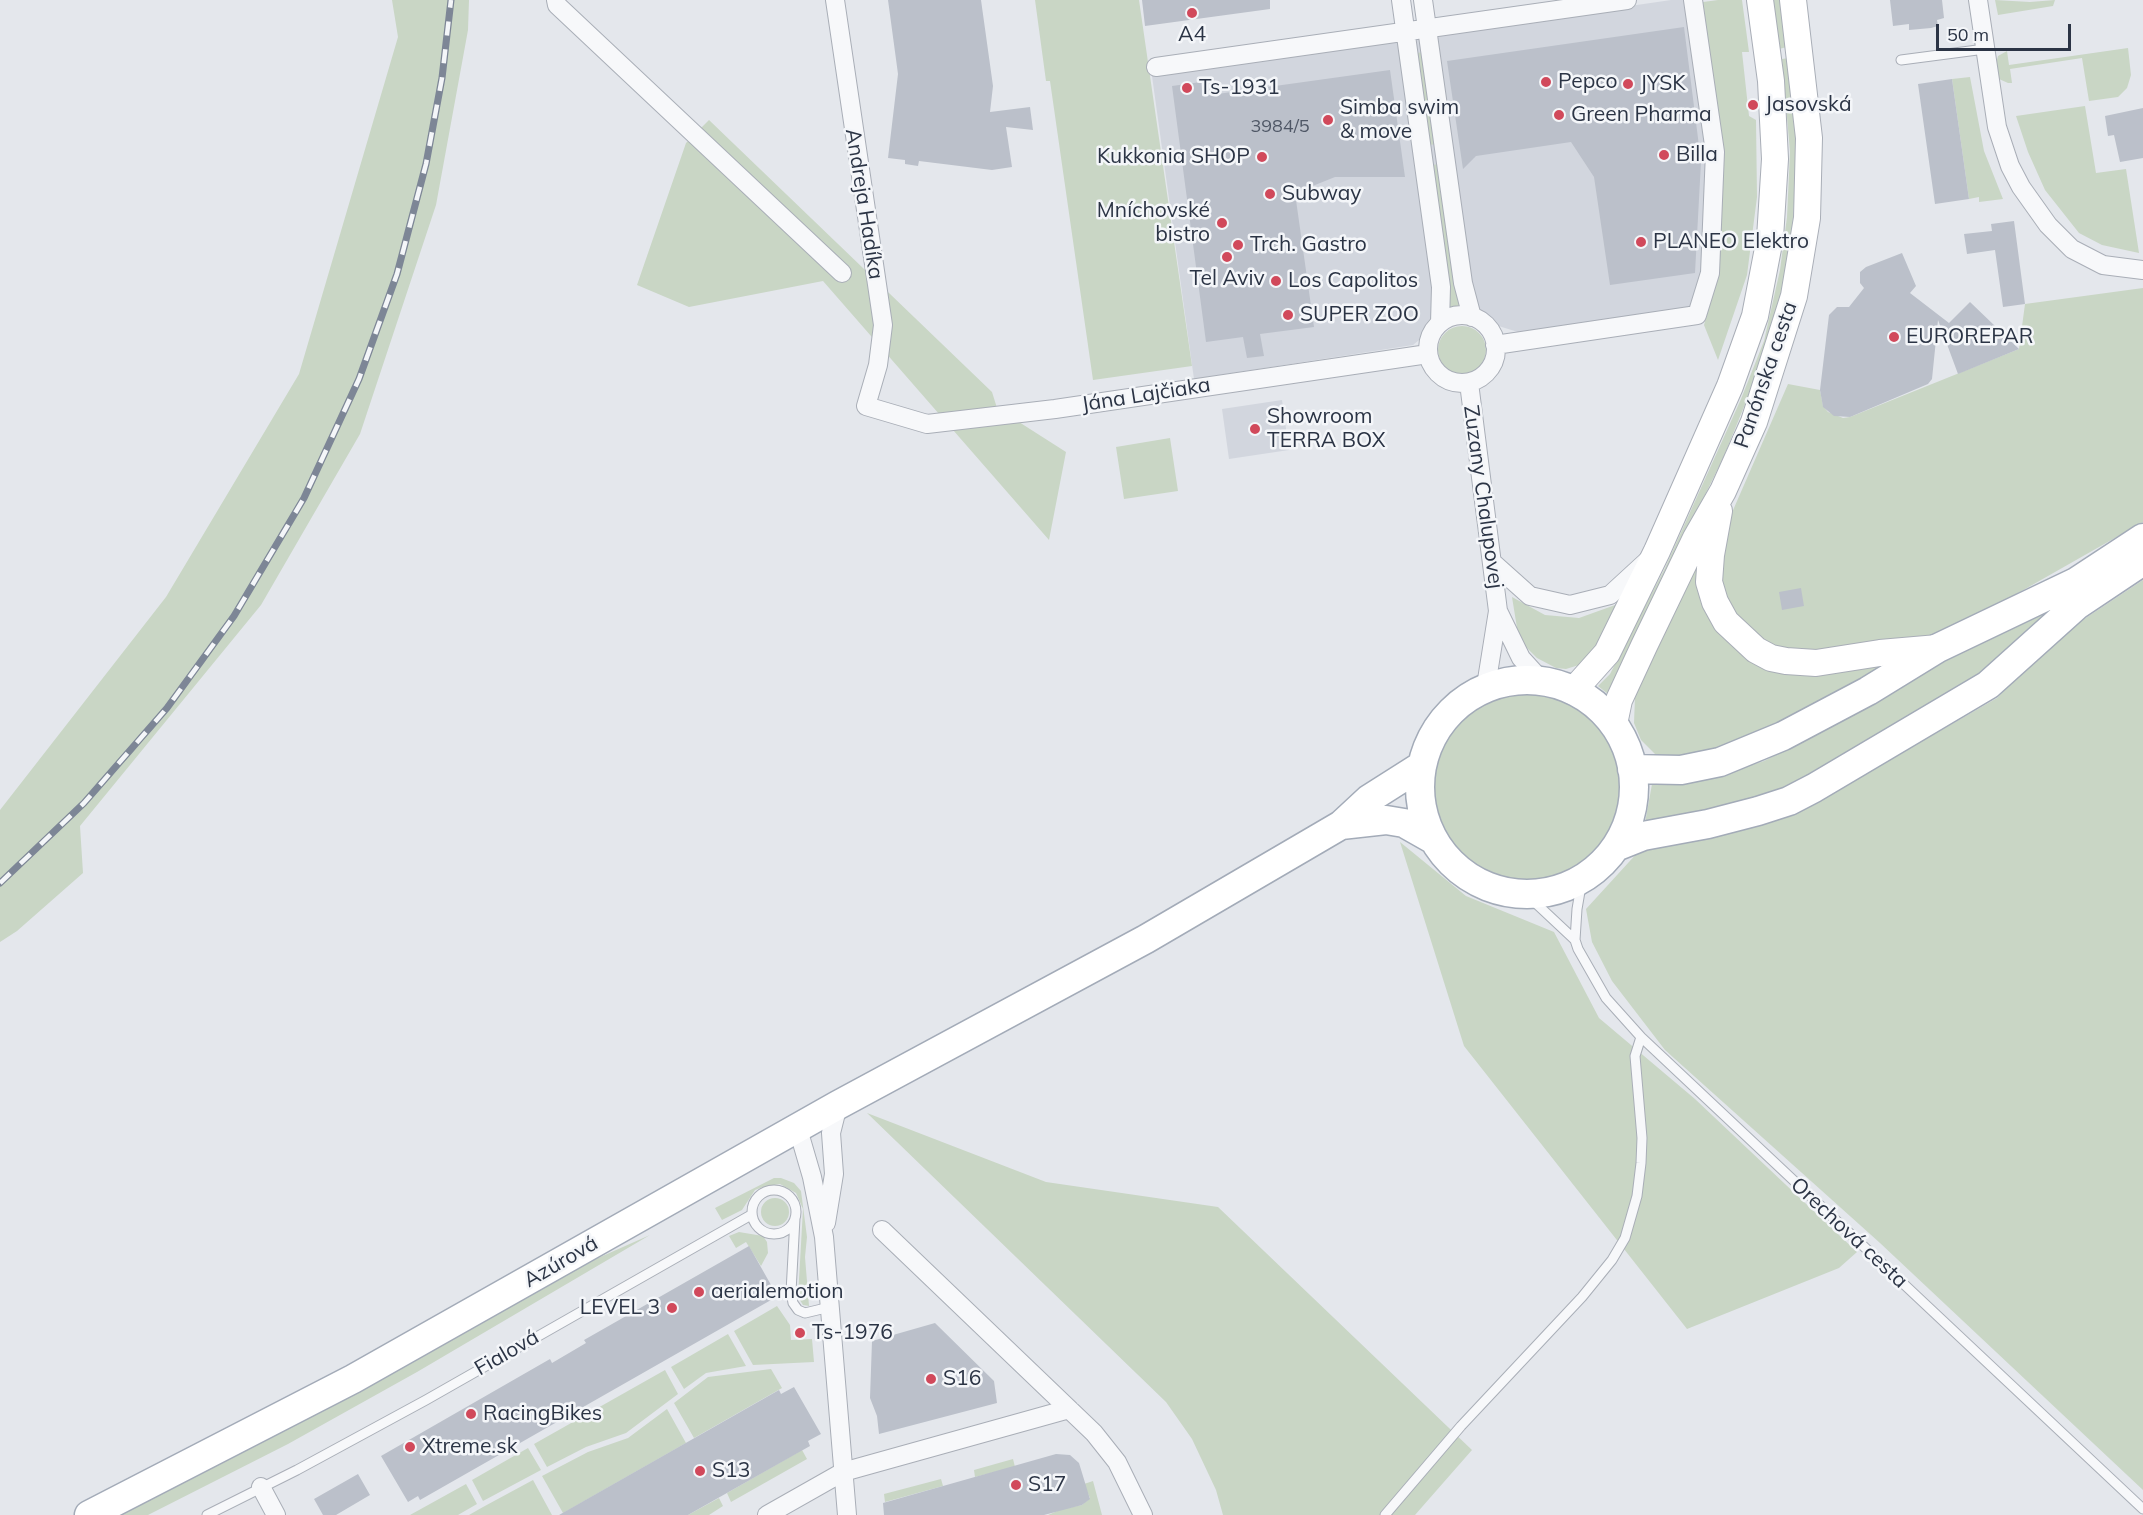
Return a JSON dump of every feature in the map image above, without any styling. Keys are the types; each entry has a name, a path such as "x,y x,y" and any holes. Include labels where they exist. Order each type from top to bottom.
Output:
{"main road":[{"name":"Panónska cesta","path":"1573,691 1607,653 1658,551 1740,360 1764,279 1773,218 1775,142 1771,81 1760,0"},
{"name":"Panónska cesta","path":"1614,724 1619,700 1644,646 1696,538 1723,491 1754,422 1794,296 1804,244 1809,138 1793,0"},
{"path":"1723,491 1710,555 1709,582 1715,602 1726,622 1744,641 1771,658 1801,662 1938,648"},
{"path":"1632,769 1681,770 1720,762 1752,750 1819,718 1938,648 2076,582 2143,538"},
{"path":"1618,846 1643,836 1708,824 1790,801 1958,705 2006,671 2078,605 2143,561"},
{"path":"1514,680 1541,680 1573,691 1595,706 1614,724 1626,746 1632,769 1633,803 1628,825 1618,846 1598,868 1582,880 1556,891 1527,895 1505,893 1474,881 1449,861 1434,840 1422,803 1421,766 1428,743 1442,719 1463,700 1486,686 1514,680"},
{"path":"1341,825 1369,799 1421,766"},
{"path":"1341,825 1386,820 1404,823 1434,840"},
{"name":"Azúrová","path":"89,1515 353,1379 838,1105 1146,939 1341,825"}],"street":[{"path":"556,0 557,5 842,273"},
{"name":"Andreja Hadíka","path":"835,0 883,326 878,365 866,406"},
{"path":"1401,0 1441,287 1440,323 1429,342 1428,354"},
{"path":"1423,0 1463,283 1472,317"},
{"path":"1156,67 1627,0"},
{"path":"1440,323 1449,318 1472,317 1487,327 1495,345 1697,315 1710,273 1715,152 1694,0"},
{"path":"1978,0 1997,127 2010,166 2032,204 2058,237 2090,260 2118,269 2143,270"},
{"name":"Zuzany Chalupovej","path":"1428,354 1438,373 1447,380 1469,383 1486,373 1495,355 1495,345"},
{"name":"Jána Lajčiaka","path":"866,406 927,424 1055,409 1428,354"},
{"name":"Zuzany Chalupovej","path":"1469,383 1498,611"},
{"path":"1492,562 1530,596 1570,605 1610,595 1658,551"},
{"path":"1498,611 1521,658 1541,680"},
{"path":"1486,686 1498,611"},
{"path":"824,1237 834,1174 831,1133 838,1105"},
{"path":"798,1129 812,1177 824,1237 847,1515"},
{"path":"882,1230 1094,1433 1117,1461 1143,1515"},
{"path":"767,1515 843,1472 1069,1409"},
{"path":"261,1487 276,1515"}],"lane":[{"path":"1901,60 1985,49"},
{"path":"1575,940 1582,880"},
{"path":"1527,895 1575,940"},
{"name":"Orechová cesta","path":"1575,940 1606,998 1641,1037 2143,1509"},
{"path":"1385,1515 1461,1426 1582,1297 1612,1260 1625,1238 1637,1196 1641,1163 1642,1138 1635,1056 1641,1037"},
{"path":"795,1217 788,1229 775,1234 761,1230 751,1215 758,1197 772,1190 788,1195 795,1209 795,1217 791,1292 794,1303 798,1310 805,1313 830,1307"},
{"name":"Fialová","path":"207,1515 426,1400 751,1215"}],"shaded area":[{"path":"1671,0 1692,0 1710,152 1704,308 1518,332 1453,312 1413,345 1194,379 1152,76"},
{"name":"Showroom TERRA BOX","path":"1282,400 1289,450 1229,459 1222,409"}],"green space":[{"path":"392,0 469,0 468,30 436,205 360,434 261,605 80,826 83,873 17,931 0,942 0,810 166,597 299,374 398,37"},
{"path":"1035,0 1139,0 1192,366 1093,380 1050,81 1046,81"},
{"path":"1742,0 1749,52 1742,52 1749,116 1756,120 1757,197 1747,275 1718,360 1704,325 1718,274 1722,145 1703,2"},
{"path":"1772,0 1780,0 1787,47 1779,49"},
{"path":"1995,0 2030,2 2055,0 2053,6 1998,15"},
{"path":"2128,48 2131,75 2127,88 2118,97 2089,101 2082,58 2010,69 2012,83 1999,79 1996,63 1998,56 2007,51 2009,65"},
{"path":"1425,52 1438,144 1428,145 1417,53"},
{"path":"1789,58 1797,152 1793,219 1786,274 1769,345 1724,456 1608,694 1598,686 1610,674 1665,568 1741,399 1764,341 1780,270 1787,217 1790,152 1782,59"},
{"path":"1970,77 1984,151 2003,199 1979,202 1979,197 1969,199 1952,79"},
{"path":"2085,106 2096,173 2126,169 2139,253 2102,245 2079,233 2045,190 2028,152 2016,116"},
{"path":"709,120 992,392 997,408 1066,452 1049,540 823,281 689,307 637,285 686,143"},
{"path":"1441,164 1462,305 1448,308 1431,165"},
{"path":"2143,288 2143,522 1948,630 1907,642 1795,655 1781,653 1734,618 1719,582 1727,524 1788,384 1820,390 1823,406 1828,412 1843,418 1850,417 2019,349 2025,304"},
{"path":"1457,326 1467,326 1479,333 1486,345 1486,355 1479,367 1467,374 1457,374 1442,363 1438,355 1438,345 1449,330"},
{"path":"1170,438 1178,491 1124,499 1116,447"},
{"path":"1701,552 1747,653 1902,660 1778,730 1683,758 1658,757 1641,740 1634,723 1635,697 1641,675"},
{"path":"2143,580 2143,1490 1880,1243 1665,1050 1612,981 1592,942 1586,909 1639,851 1794,815 1997,698 2054,639"},
{"path":"1512,597 1545,615 1579,618 1618,604 1590,656 1579,665 1566,669 1556,668 1537,658 1524,645 1517,628"},
{"path":"2050,611 1982,673 1835,765 1757,801 1645,823 1652,784 1709,779 1764,761 1826,730 1970,646"},
{"path":"1526,692 1544,694 1562,700 1579,708 1593,720 1605,734 1613,751 1619,769 1621,787 1619,805 1613,823 1605,840 1593,854 1579,866 1562,874 1544,880 1526,882 1508,880 1490,874 1473,866 1459,854 1447,840 1439,823 1433,805 1431,787 1433,769 1439,751 1447,734 1459,720 1473,708 1490,700 1508,694"},
{"path":"1400,842 1466,896 1554,932 1599,1018 1695,1099 1857,1252 1839,1268 1687,1329 1464,1046"},
{"path":"867,1113 1046,1182 1218,1207 1472,1450 1415,1515 1223,1515 1216,1490 1192,1439 1166,1402"},
{"path":"774,1178 794,1183 801,1191 807,1237 805,1257 809,1306 803,1305 798,1297 803,1209 796,1193 780,1184 763,1187 755,1190 742,1210 722,1220 715,1208"},
{"path":"775,1198 785,1202 789,1212 785,1222 775,1226 765,1222 761,1212 765,1202"},
{"path":"739,1232 763,1236 767,1242 768,1253 761,1266 746,1242 736,1248 729,1236"},
{"path":"650,1235 417,1372 288,1444 148,1515 120,1515 571,1270"},
{"path":"777,1306 790,1325 791,1340 812,1339 814,1362 753,1365 734,1331"},
{"path":"728,1334 746,1366 706,1373 684,1389 671,1367"},
{"path":"771,1369 782,1388 694,1438 674,1403 708,1377"},
{"path":"665,1370 678,1394 626,1433 586,1447 547,1467 534,1444"},
{"path":"667,1409 686,1443 563,1513 542,1476 588,1452 628,1438"},
{"path":"528,1448 541,1470 483,1501 472,1480"},
{"path":"802,1450 807,1459 731,1502 727,1493"},
{"path":"1013,1459 1015,1467 975,1477 974,1470"},
{"path":"941,1479 943,1486 885,1502 884,1494"},
{"path":"533,1480 552,1515 469,1515 483,1507"},
{"path":"1093,1481 1102,1515 1048,1515 1062,1509 1082,1505 1090,1498 1084,1484"},
{"path":"466,1484 477,1504 458,1515 410,1515"},
{"path":"719,1498 723,1506 709,1515 688,1515"}],"building":[{"path":"888,0 981,0 993,86 990,112 1030,107 1033,130 1006,127 1012,167 992,170 919,161 918,166 905,164 905,160 888,158 898,74"},
{"name":"A4","path":"1142,0 1270,0 1270,9 1145,26"},
{"path":"1890,0 1942,0 1944,18 1937,20 1938,26 1931,28 1909,30 1909,24 1893,26"},
{"path":"1684,27 1701,162 1695,273 1610,285 1594,177 1571,142 1476,156 1463,169 1447,61"},
{"path":"1390,70 1405,177 1335,177 1295,193 1314,327 1260,334 1264,356 1247,358 1243,337 1206,342 1172,86 1201,82 1203,96"},
{"path":"1952,79 1969,199 1935,204 1918,84"},
{"path":"2143,108 2143,158 2120,162 2114,135 2108,136 2105,116"},
{"path":"2014,221 2025,304 2003,307 1995,250 1967,254 1964,234 1992,231 1991,224"},
{"name":"EUROREPAR","path":"1902,253 1916,286 1910,293 1949,323 1970,302 2019,349 1958,374 1938,320 1932,379 1928,384 1850,417 1834,416 1823,407 1820,390 1829,315 1837,307 1849,307 1864,288 1860,283 1860,272 1866,267"},
{"path":"1801,588 1804,606 1782,610 1779,592"},
{"path":"749,1246 775,1292 768,1296 771,1300 420,1500 418,1496 408,1502 381,1456 550,1359 552,1363 586,1343 584,1340"},
{"name":"S16","path":"935,1323 994,1381 997,1403 879,1434 877,1416 870,1398 872,1341"},
{"name":"S13","path":"794,1387 821,1434 808,1441 810,1446 688,1515 559,1515 779,1390 781,1394"},
{"name":"S17","path":"1056,1454 1070,1455 1079,1463 1090,1499 1082,1505 1044,1515 884,1515 883,1503"},
{"path":"358,1474 370,1495 336,1515 323,1515 314,1499"}],"railway":[{"path":"0,883 84,803 167,708 234,616 304,498 359,379 397,274 426,164 442,78 451,0"}],"place":[{"name":"A4","path":"1192,13"},
{"name":"Pepco","path":"1546,82"},
{"name":"JYSK","path":"1628,84"},
{"name":"Ts-1931","path":"1187,88"},
{"name":"Jasovská","path":"1753,105"},
{"name":"Green Pharma","path":"1559,115"},
{"name":"Simba swim & move","path":"1328,120"},
{"name":"Billa","path":"1664,155"},
{"name":"Kukkonia SHOP","path":"1262,157"},
{"name":"Subway","path":"1270,194"},
{"name":"Mníchovské bistro","path":"1222,223"},
{"name":"PLANEO Elektro","path":"1641,242"},
{"name":"Trch. Gastro","path":"1238,245"},
{"name":"Tel Aviv","path":"1227,257"},
{"name":"Los Capolitos","path":"1276,281"},
{"name":"SUPER ZOO","path":"1288,315"},
{"name":"EUROREPAR","path":"1894,337"},
{"name":"Showroom TERRA BOX","path":"1255,429"},
{"name":"aerialemotion","path":"699,1292"},
{"name":"LEVEL 3","path":"672,1308"},
{"name":"Ts-1976","path":"800,1333"},
{"name":"S16","path":"931,1379"},
{"name":"RacingBikes","path":"471,1414"},
{"name":"Xtreme.sk","path":"410,1447"},
{"name":"S13","path":"700,1471"},
{"name":"S17","path":"1016,1485"}]}
